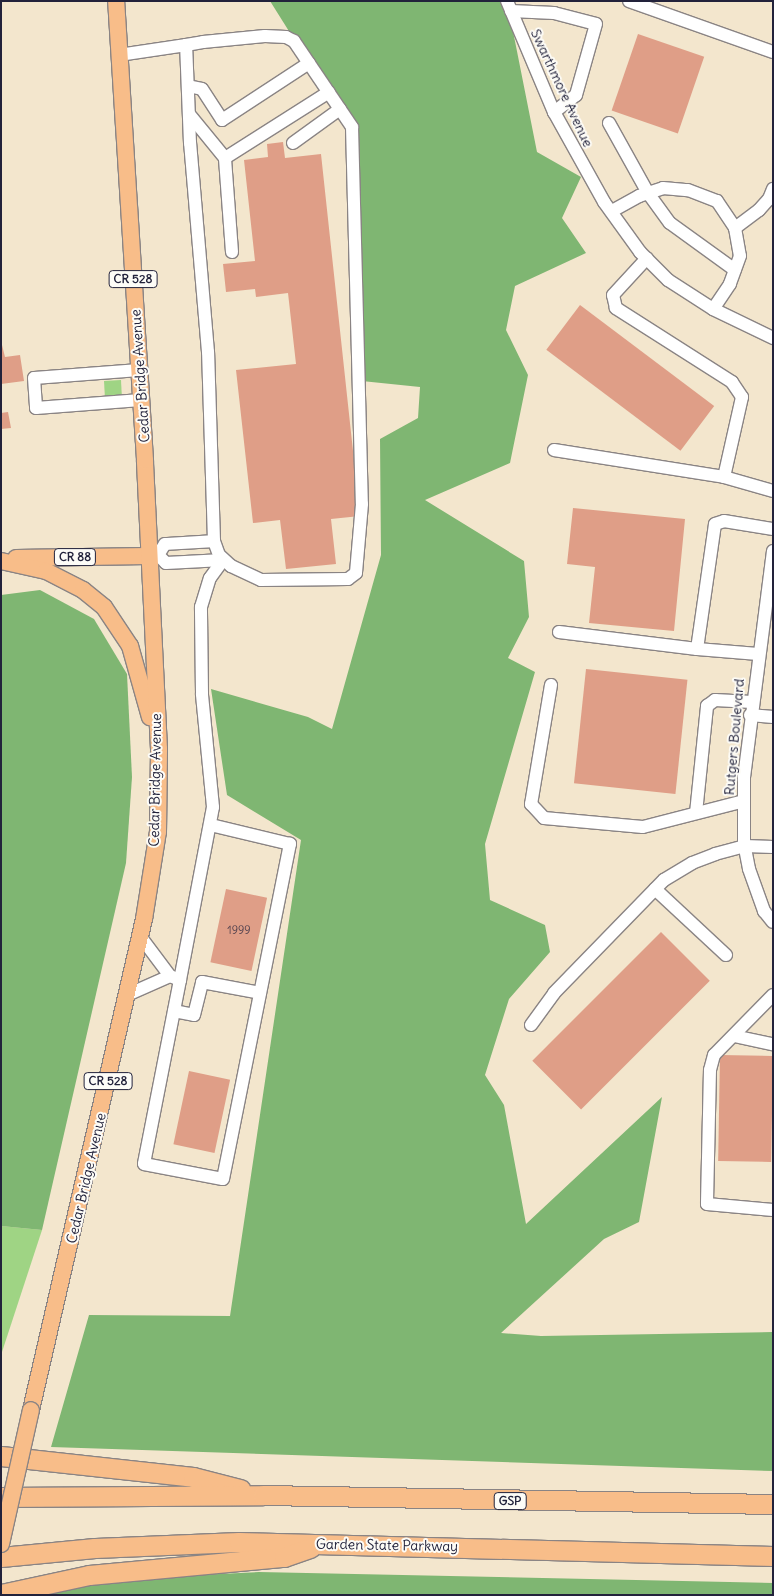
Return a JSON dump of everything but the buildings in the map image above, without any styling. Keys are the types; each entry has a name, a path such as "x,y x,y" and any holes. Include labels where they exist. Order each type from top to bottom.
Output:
{"highway":[{"path":"1,1456 193,1477 263,1495"},
{"name":"GSP","path":"1,1498 263,1495 356,1500 773,1504"},
{"path":"1,1594 89,1575 284,1557 322,1544"},
{"name":"Garden State Parkway","path":"1,1557 163,1545 322,1544 773,1556"}],"main road":[{"name":"Cedar Bridge Avenue","path":"1,1544 127,995 140,936 158,832 159,749 153,556 139,370 116,1"},
{"name":"CR 88","path":"1,560 153,556"},
{"path":"1,560 46,571 82,590 104,607 130,646 159,749"}],"street":[{"path":"629,1 773,52"},
{"path":"509,6 555,7 596,24 576,95 554,112"},
{"name":"Swarthmore Avenue","path":"509,6 554,112 612,211 647,258 668,280 713,309 772,336"},
{"path":"119,55 186,45 265,36 286,38 294,41 352,127 362,504 356,573 348,579 281,581 246,575 223,560 214,542 208,352 189,114 186,45"},
{"path":"188,86 202,89 222,120 309,63"},
{"path":"225,158 329,92"},
{"path":"292,143 340,109"},
{"path":"189,114 225,158 232,252"},
{"path":"610,123 648,194 670,223 735,270"},
{"path":"612,211 663,188 688,190 717,201 736,228 740,256 735,270 713,309"},
{"path":"736,228 759,210 769,199 773,188"},
{"path":"647,258 613,295 616,308 732,382 742,397 724,477"},
{"path":"139,370 34,378 36,408 141,400"},
{"path":"554,450 724,477 773,491"},
{"path":"697,648 715,524 724,522 773,529"},
{"path":"214,542 165,544 153,556 166,563 223,560"},
{"name":"Rutgers Boulevard","path":"773,552 768,614 758,654 751,709 744,801 745,846 749,869 764,911 773,922"},
{"path":"211,825 290,844 223,1179 144,1164 174,1011 175,978 211,825 213,807 207,771 199,627 201,607 210,578 223,560"},
{"path":"559,632 758,654"},
{"path":"552,685 531,804 536,812 544,818 643,827 744,801"},
{"path":"696,813 707,706 715,700 773,716"},
{"path":"531,1025 554,993 655,889 692,863 745,846 773,846"},
{"path":"655,889 726,955"},
{"path":"140,936 175,978"},
{"path":"127,995 175,978"},
{"path":"174,1011 194,1015 202,982 260,993"},
{"path":"773,995 714,1055 710,1070 707,1204 773,1210"},
{"path":"734,1036 773,1044"}],"green space":[{"path":"270,1 507,1 537,152 581,177 562,218 586,253 515,286 506,330 528,375 510,463 425,500 524,561 529,617 508,658 535,672 485,844 490,900 545,925 550,952 509,999 485,1075 504,1105 526,1224 662,1097 639,1222 604,1239 501,1333 541,1336 773,1332 773,1471 51,1447 89,1315 230,1316 301,840 227,795 211,689 308,717 332,729 381,555 380,439 418,418 420,387 352,380 351,130"},
{"path":"121,380 122,397 105,398 104,381"},
{"path":"40,590 94,619 127,674 132,777 126,863 42,1230 1,1226 1,595"},
{"path":"1,1226 42,1230 1,1355"},
{"path":"259,1572 773,1583 773,1595 26,1595 29,1583"}]}
